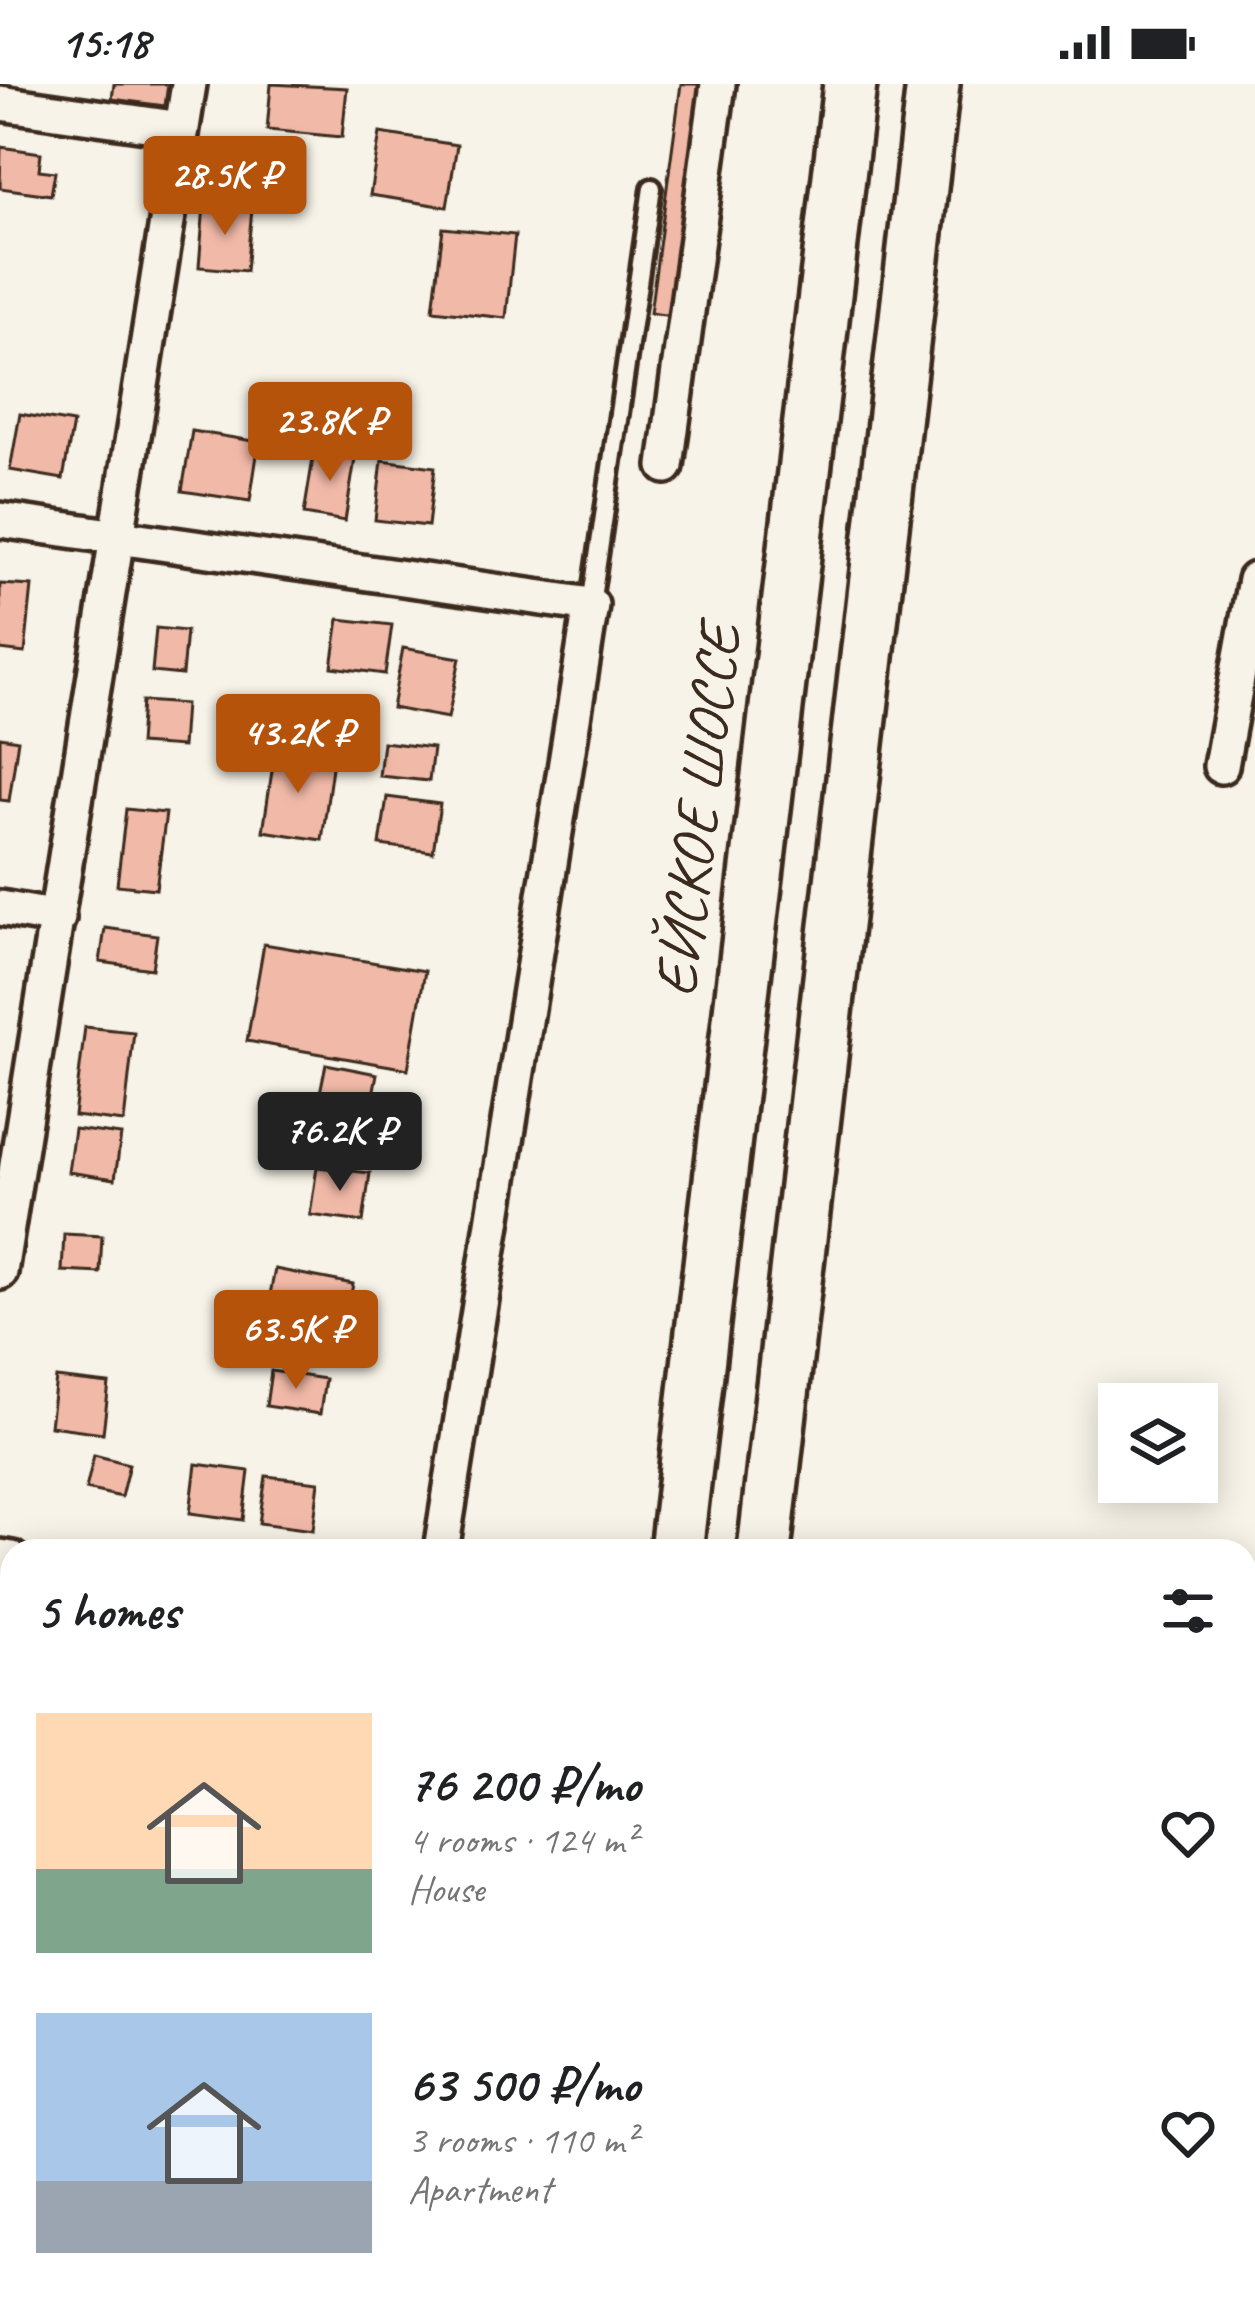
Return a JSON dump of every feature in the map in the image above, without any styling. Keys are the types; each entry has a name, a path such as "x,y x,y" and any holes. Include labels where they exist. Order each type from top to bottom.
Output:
{"main road":[{"name":"ЕЙСКОЕ ШОССЕ","path":"677,1539 850,84"},
{"path":"765,1539 934,84"}],"street":[{"path":"0,1272 2,1235 58,918 189,84"},
{"path":"667,466 718,84"},
{"path":"0,103 181,129"},
{"path":"0,520 591,605 443,1539"},
{"path":"1221,766 1255,580"},
{"path":"0,908 58,918"}],"lane":[{"path":"591,605 652,188"}],"building":[{"path":"114,84 168,84 165,106 112,99"},
{"path":"271,84 347,88 342,137 267,130"},
{"path":"681,84 711,84 679,317 650,313"},
{"path":"380,133 457,145 447,207 370,195"},
{"path":"1,147 41,153 39,170 55,172 51,195 0,188"},
{"path":"204,205 252,209 246,271 199,267"},
{"path":"443,228 515,235 506,318 433,310"},
{"path":"20,414 73,423 63,479 10,470"},
{"path":"192,431 259,442 250,501 182,491"},
{"path":"315,446 356,453 345,521 304,514"},
{"path":"382,460 435,467 428,526 375,520"},
{"path":"0,584 32,586 25,653 0,650"},
{"path":"339,619 392,625 385,674 332,667"},
{"path":"156,628 186,631 182,675 152,672"},
{"path":"403,648 460,658 448,718 392,708"},
{"path":"142,701 185,704 182,747 139,744"},
{"path":"0,737 18,740 9,801 0,800"},
{"path":"383,742 433,748 429,781 379,776"},
{"path":"275,751 333,760 322,840 263,831"},
{"path":"387,797 440,804 433,852 380,845"},
{"path":"126,809 166,813 156,889 117,885"},
{"path":"105,928 157,935 152,969 100,962"},
{"path":"264,944 425,971 408,1069 247,1041"},
{"path":"85,1027 134,1032 124,1122 74,1116"},
{"path":"326,1064 377,1074 369,1116 317,1107"},
{"path":"74,1129 121,1135 115,1179 68,1172"},
{"path":"317,1167 370,1173 363,1222 310,1215"},
{"path":"64,1234 102,1236 100,1273 62,1271"},
{"path":"275,1269 353,1284 345,1324 267,1310"},
{"path":"271,1371 325,1379 320,1414 266,1406"},
{"path":"56,1378 109,1384 103,1433 50,1426"},
{"path":"94,1455 129,1464 121,1497 86,1489"},
{"path":"196,1464 249,1471 243,1520 190,1513"},
{"path":"266,1476 319,1482 313,1530 259,1523"}]}
